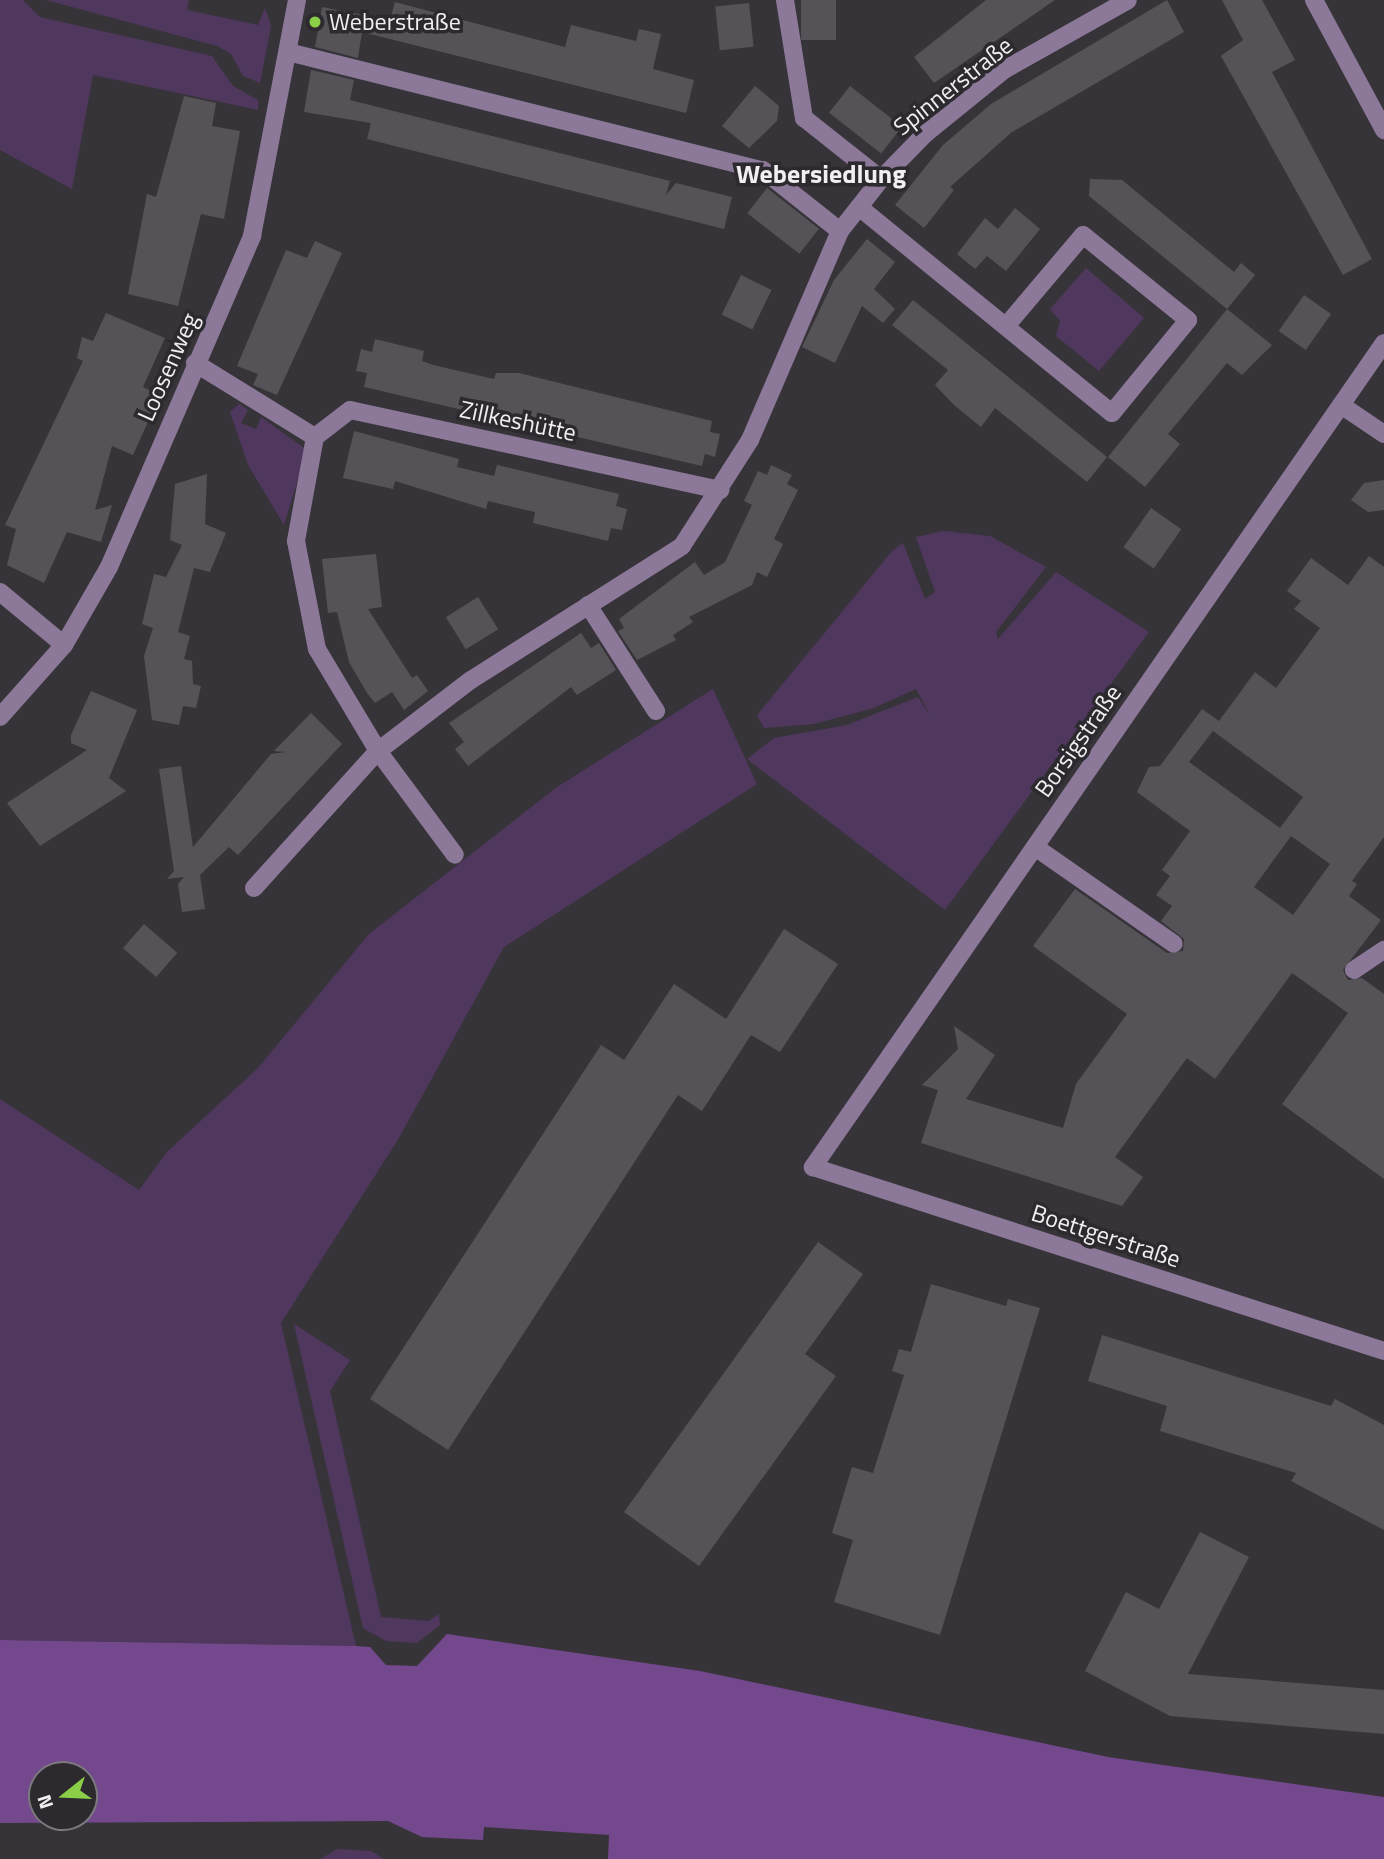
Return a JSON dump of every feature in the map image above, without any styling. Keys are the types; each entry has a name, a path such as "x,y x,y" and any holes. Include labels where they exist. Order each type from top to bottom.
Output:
{"street":[{"name":"Loosenweg","path":"0,717 64,645 109,567 252,236 297,0"},
{"path":"785,0 804,118 881,179"},
{"name":"Spinnerstraße","path":"720,490 750,440 840,231 881,179 1004,70 1128,0"},
{"path":"1314,0 1384,130"},
{"path":"288,52 764,170 840,231"},
{"path":"859,207 1111,413 1188,320 1083,235 1006,327"},
{"name":"Borsigstraße","path":"813,1167 1384,343"},
{"path":"195,363 315,437 296,541 317,649 378,751 455,855"},
{"path":"1341,405 1384,434"},
{"name":"Zillkeshütte","path":"315,437 350,410 720,490"},
{"path":"254,888 378,751 471,680 682,545 720,490"},
{"path":"0,592 64,645"},
{"path":"588,605 656,711"},
{"path":"1035,847 1174,944"},
{"path":"1354,970 1384,950"},
{"name":"Boettgerstraße","path":"813,1167 1384,1351"}],"shaded area":[{"path":"0,0 23,0 40,17 212,56 233,86 258,100 258,110 93,75 72,189 0,150"},
{"path":"46,0 189,0 187,10 258,25 265,8 271,26 260,83 243,76 231,54 217,46"},
{"path":"1086,268 1144,318 1099,371 1056,336 1060,321 1050,309"},
{"path":"239,404 248,410 241,423 256,429 261,417 307,450 284,525 248,465 230,412"},
{"path":"943,531 990,536 1046,567 996,632 998,639 1056,572 1149,632 945,910 747,759 774,738 847,725 918,697 930,715 916,689 874,708 814,724 764,728 757,715 892,551 903,543 925,599 935,592 916,537"},
{"path":"713,689 757,784 504,947 399,1138 281,1323 356,1646 0,1640 0,1099 139,1190 167,1152 258,1068 369,934 557,787"},
{"path":"294,1324 350,1360 330,1391 381,1617 429,1621 439,1614 440,1625 417,1643 386,1641 363,1628"},
{"path":"447,1634 700,1671 1108,1757 1384,1797 1384,1859 608,1859 609,1835 484,1827 483,1840 422,1837 388,1821 98,1822 98,1761 28,1761 28,1823 0,1823 0,1640 356,1646 370,1647 386,1665 417,1666"},
{"path":"338,1849 371,1851 384,1859 320,1859"}],"building":[{"path":"801,0 836,0 836,40 801,40"},
{"path":"986,0 1055,0 934,83 914,57"},
{"path":"1167,0 1184,32 1012,132 950,187 954,190 924,228 895,205 943,145 991,104"},
{"path":"1222,0 1262,0 1295,60 1272,72 1372,259 1343,275 1221,56 1243,40"},
{"path":"395,2 565,47 571,25 636,41 639,29 661,34 653,69 694,80 686,113 362,32 358,58 315,47 322,7 390,20"},
{"path":"749,3 754,47 720,50 715,7"},
{"path":"311,70 354,80 350,100 670,181 666,195 676,183 732,197 724,229 367,139 371,123 304,112"},
{"path":"755,86 779,106 777,121 749,148 722,126"},
{"path":"850,86 902,127 881,153 829,113"},
{"path":"184,96 216,103 212,126 240,131 224,219 201,214 178,306 128,294 147,194 156,197"},
{"path":"1090,179 1122,180 1234,272 1241,263 1255,275 1227,309 1089,196"},
{"path":"767,188 819,229 799,254 747,213"},
{"path":"1015,208 1040,229 1006,271 987,256 975,269 957,254 985,218 998,229"},
{"path":"867,239 895,262 874,289 895,309 883,323 862,306 835,363 802,347 834,280"},
{"path":"315,241 342,253 277,395 253,385 258,374 237,366 286,250 307,258"},
{"path":"741,275 772,290 752,329 722,315"},
{"path":"1304,295 1331,314 1306,350 1279,331"},
{"path":"913,300 1107,457 1087,482 995,408 981,427 954,405 935,385 948,370 892,325"},
{"path":"1227,309 1272,345 1242,375 1227,363 1168,434 1180,444 1145,487 1108,457"},
{"path":"106,313 165,338 143,387 160,395 133,455 112,446 95,510 112,505 101,542 67,532 44,583 7,565 16,529 5,525 83,361 77,358 82,337 93,341"},
{"path":"375,339 424,351 422,361 433,365 494,379 496,373 519,373 712,421 710,432 720,434 715,457 705,454 702,466 364,387 367,373 356,371 361,349 372,352"},
{"path":"354,431 459,459 457,467 494,476 497,465 619,494 616,506 627,509 622,530 611,528 608,541 533,523 535,512 488,501 486,509 395,481 393,489 343,478"},
{"path":"771,465 792,475 787,484 798,490 774,539 783,544 767,577 757,572 752,585 689,617 693,622 673,635 676,640 637,660 618,631 624,628 619,619 695,562 704,575 725,562 752,505 744,501 758,471 767,475"},
{"path":"207,474 205,524 226,533 210,572 194,568 178,632 190,636 184,659 192,661 193,684 201,686 196,708 183,706 179,725 152,720 144,656 153,628 142,624 154,574 166,577 182,545 170,540 175,484"},
{"path":"1384,480 1384,510 1368,512 1351,500 1364,483"},
{"path":"1151,508 1181,529 1154,569 1123,547"},
{"path":"376,554 382,607 368,609 412,678 417,675 428,691 404,710 392,692 375,703 367,693 349,662 337,612 328,613 322,559"},
{"path":"1369,556 1384,567 1384,837 1352,881 1357,884 1349,896 1381,920 1343,970 1348,980 1362,978 1384,994 1384,1179 1282,1104 1348,1013 1292,973 1215,1079 1187,1058 1115,1157 1143,1177 1122,1206 921,1143 938,1090 922,1085 958,1049 954,1026 995,1055 966,1099 1063,1128 1076,1084 1127,1014 1033,946 1075,889 1167,953 1183,951 1184,939 1161,921 1172,906 1156,895 1170,876 1162,870 1190,831 1137,792 1149,767 1160,766 1202,709 1219,721 1255,672 1276,688 1320,628 1294,609 1301,601 1287,591 1311,558 1348,585","holes":["1213,731 1303,797 1280,828 1330,864 1293,915 1254,887 1291,836 1189,762"]},
{"path":"478,597 498,629 466,649 446,617"},
{"path":"581,633 591,648 599,643 616,670 577,695 571,687 468,766 455,749 464,742 449,723"},
{"path":"91,691 137,710 109,778 126,791 40,846 7,803 87,750 71,743 71,735"},
{"path":"311,713 342,744 238,855 229,847 200,875 205,909 182,912 178,884 184,877 167,879 174,871 159,769 181,766 193,847 271,754 286,752 274,751"},
{"path":"144,924 177,953 156,977 123,948"},
{"path":"784,929 838,964 780,1052 751,1035 702,1111 678,1095 448,1450 370,1399 601,1045 624,1060 674,984 726,1019"},
{"path":"818,1242 863,1274 805,1354 836,1376 699,1566 624,1512"},
{"path":"931,1284 1006,1306 1008,1299 1040,1308 940,1635 834,1602 853,1540 832,1533 852,1467 873,1473 904,1375 892,1371 899,1349 911,1352"},
{"path":"1102,1335 1331,1406 1335,1399 1384,1425 1384,1530 1291,1481 1296,1473 1160,1431 1167,1406 1088,1381"},
{"path":"1200,1532 1249,1557 1188,1674 1384,1690 1384,1734 1170,1716 1085,1671 1126,1592 1159,1609"}],"place":[{"name":"Weberstraße","path":"315,22"}],"district":[{"name":"Webersiedlung","path":"821,174"}]}
